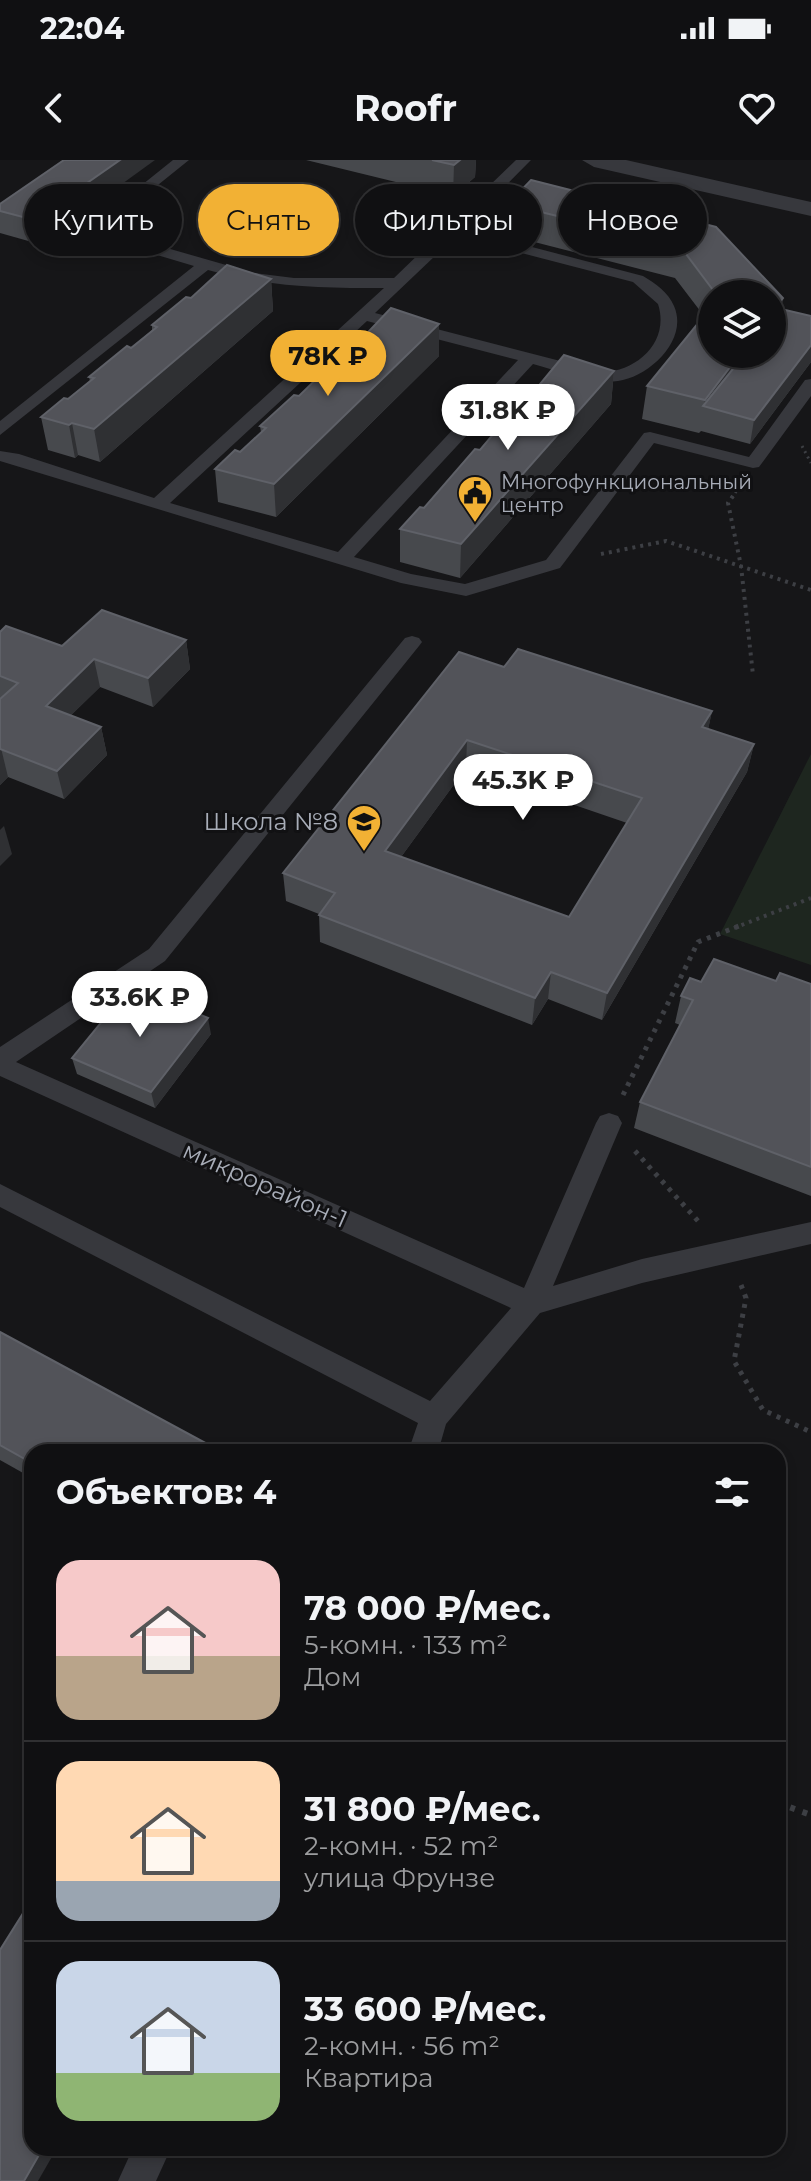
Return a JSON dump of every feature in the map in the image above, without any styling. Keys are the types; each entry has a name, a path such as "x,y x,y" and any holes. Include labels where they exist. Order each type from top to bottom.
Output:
{"street":[{"path":"594,160 811,209"},
{"path":"727,190 746,170"}],"lane":[{"path":"182,160 99,225 105,235 253,278 294,283 397,283"},
{"path":"500,184 524,160"},
{"path":"363,315 603,377 637,371 663,343 670,322 667,305 656,291 638,279 542,254"},
{"path":"157,505 426,256"},
{"path":"0,430 204,265"},
{"path":"343,558 528,359"},
{"path":"0,456 19,459 157,505 408,579 466,590 553,564 650,437 753,463 811,384"},
{"path":"0,1062 157,955 412,642"},
{"name":"микрорайон-1","path":"0,1062 531,1304"},
{"path":"426,1444 434,1417 531,1304 609,1123"},
{"path":"0,1195 434,1417"},
{"path":"531,1304 642,1271 811,1233"},
{"path":"137,2181 148,2156"}],"path":[{"path":"753,463 728,503 741,566 753,675"},
{"path":"553,564 666,541 811,590"},
{"path":"609,1123 698,942 811,898"},
{"path":"786,1806 811,1815"}],"shaded area":[{"path":"811,754 811,965 720,934"}],"building":[{"path":"64,160 120,160 86,184 29,184"},
{"path":"432,160 460,160 454,165"},
{"path":"531,180 558,187 558,216 542,212 542,184 527,184"},
{"path":"24,188 24,217 0,211 0,204"},
{"path":"707,225 716,227 766,280 706,280 688,256 707,256"},
{"path":"227,265 271,279 94,429 41,417 94,378 89,377 127,346 131,348 157,327 152,325 186,297 191,298"},
{"path":"391,308 439,324 274,484 215,469 235,450 240,452 266,428 260,426 294,395 299,396 352,344 356,345"},
{"path":"786,310 811,316 811,345 754,420 703,406 734,368 786,368"},
{"path":"698,323 698,368 729,368 705,400 647,386"},
{"path":"564,355 614,371 461,544 400,529 420,507 424,508 475,449 480,450"},
{"path":"102,610 186,640 148,678 94,659 46,706 101,727 57,771 0,749 0,699 18,683 0,676 0,632 6,626 62,646"},
{"name":"Школа №8","path":"518,649 712,711 702,727 754,744 607,993 551,972 535,998 319,915 335,893 283,873 459,652 504,667","holes":["467,740 642,798 569,917 385,851"]},
{"path":"714,959 776,981 780,973 811,984 811,1167 640,1102 693,1000 681,996 690,978 701,982"},
{"path":"131,986 208,1018 151,1092 72,1058"},
{"path":"0,1332 207,1444 24,1444 24,1458 0,1445"},
{"path":"24,1912 24,2156 38,2156 24,2181 0,2181 0,1950"}],"place":[{"name":"Многофункциональный центр","path":"475,524"},
{"name":"Школа №8","path":"364,853"}]}
